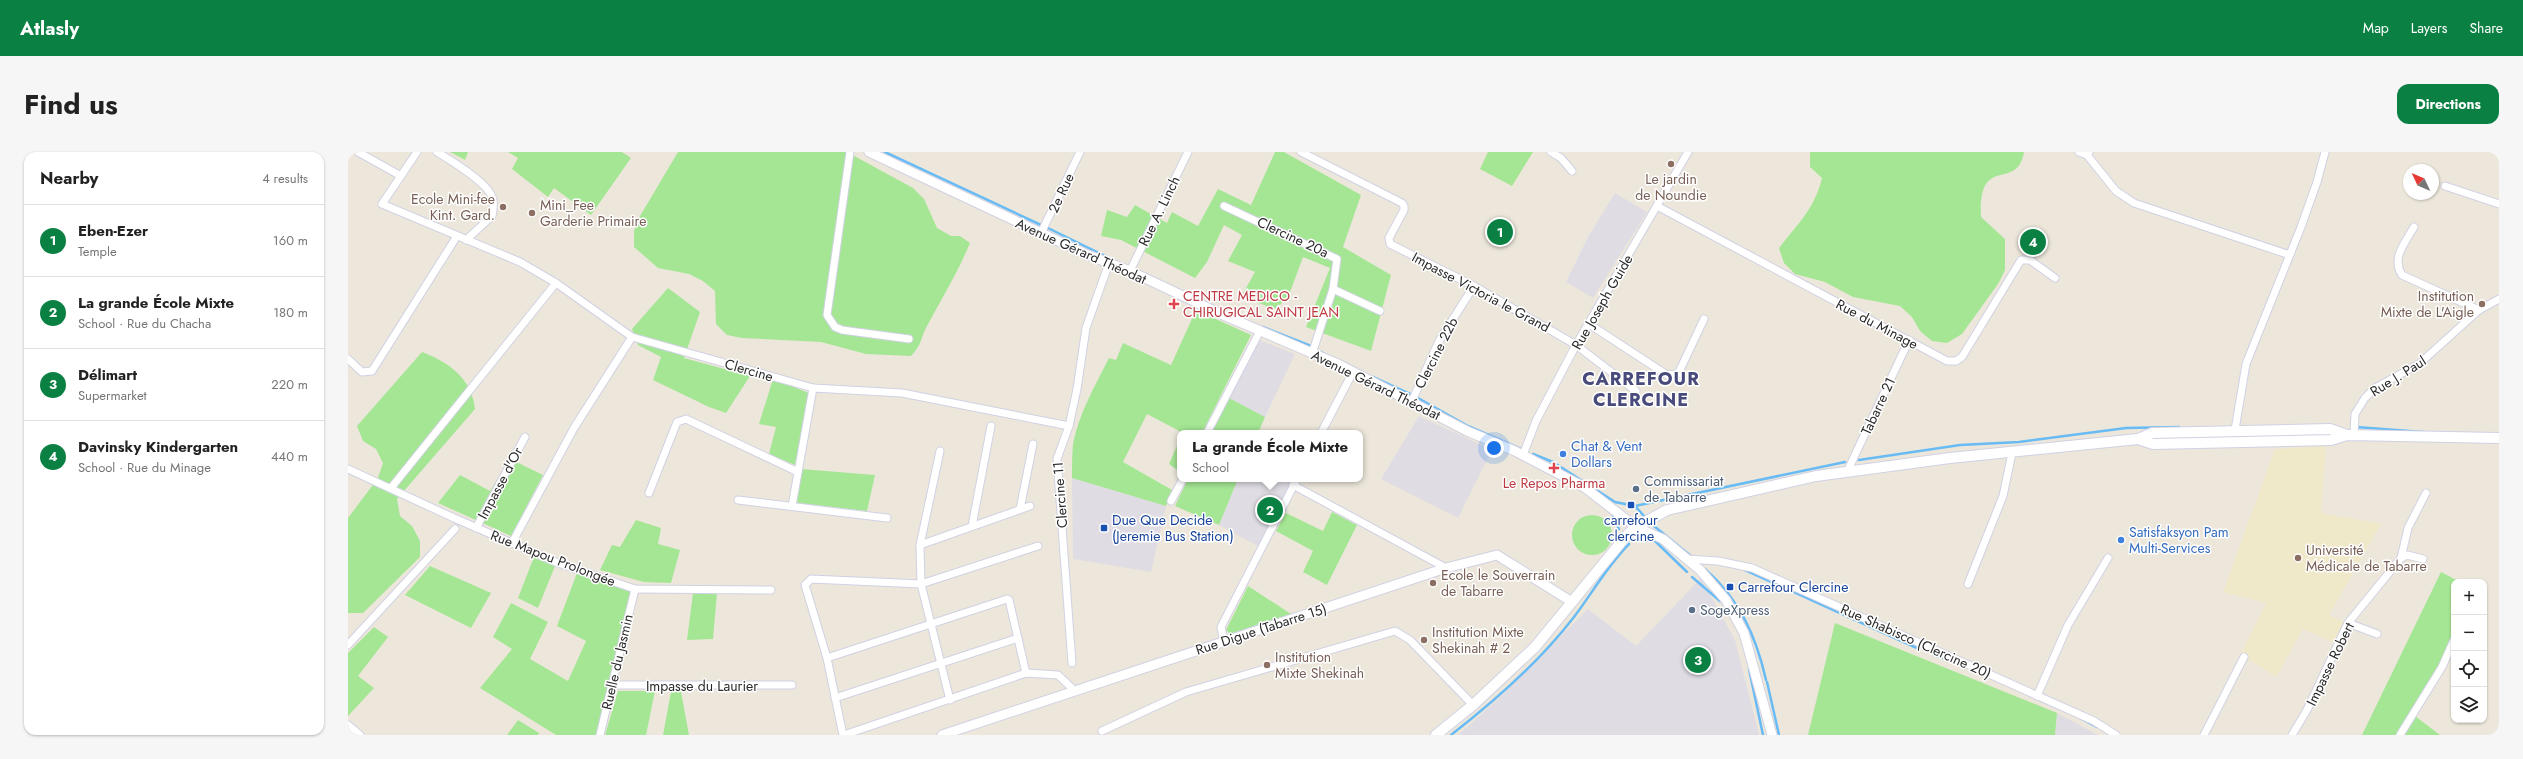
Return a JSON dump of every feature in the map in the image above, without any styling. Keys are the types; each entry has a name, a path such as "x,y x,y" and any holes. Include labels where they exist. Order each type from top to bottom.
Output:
{"main road":[{"path":"1436,735 1473,705 1535,647 1607,556 1636,527 1667,510 1816,476 2138,439 2152,433 2330,429 2350,435"},
{"path":"2138,439 2153,444 2330,440 2350,435 2499,438"}],"street":[{"path":"358,152 401,176 417,152"},
{"path":"437,152 455,163 488,189 493,199 492,216 466,240"},
{"path":"850,152 827,315 835,328 842,330 909,338"},
{"name":"Avenue Gérard Théodat","path":"869,152 1041,233 1109,263 1131,269 1260,331 1414,398 1467,431 1584,486 1636,527 1662,539 1687,559 1726,600 1744,633 1772,735"},
{"name":"2e Rue","path":"1041,233 1080,152"},
{"name":"Rue A. Linch","path":"1131,269 1188,152"},
{"name":"Impasse Victoria le Grand","path":"1301,152 1402,203 1404,210 1389,238 1390,244 1474,286 1576,345 1636,391"},
{"path":"1551,152 1561,158 1572,171"},
{"name":"Rue Joseph Guide","path":"1523,456 1536,421 1576,345 1688,152"},
{"path":"2079,152 2088,154 2116,191 2134,203 2290,255"},
{"path":"2235,430 2246,364 2290,255 2317,182 2325,152"},
{"name":"Clercine","path":"401,176 382,204 520,262 556,283 632,337 813,388 902,393 1069,426"},
{"path":"2446,186 2499,204"},
{"name":"Clercine 20a","path":"1224,206 1336,256 1338,263 1333,289 1312,354"},
{"name":"Rue du Minage","path":"1657,206 1947,361 1956,362 1962,357 2021,260 2030,260 2056,278"},
{"path":"2414,227 2398,254 2397,263 2402,275 2479,310"},
{"path":"348,360 362,372 372,371 457,236"},
{"name":"Clercine 11","path":"1072,663 1057,459 1069,426 1086,328 1109,263"},
{"path":"391,488 556,283"},
{"name":"Clercine 22b","path":"1414,398 1439,341 1474,286"},
{"path":"1333,289 1380,311"},
{"name":"Rue J. Paul","path":"2350,435 2355,414 2365,398 2375,388 2430,356 2479,310 2499,299"},
{"path":"1589,324 1667,375 1678,374 1704,319"},
{"path":"1209,430 1260,331"},
{"path":"512,543 574,428 632,337"},
{"name":"Tabarre 21","path":"1847,472 1909,340"},
{"path":"1323,430 1353,372"},
{"path":"792,506 813,388"},
{"path":"649,493 666,446 677,422 686,419 798,472"},
{"path":"972,526 991,426"},
{"name":"Impasse d'Or","path":"476,528 525,437"},
{"path":"1020,509 1033,444"},
{"path":"940,451 920,545 920,584 950,700"},
{"path":"1968,584 2003,496 2012,453"},
{"name":"Rue Mapou Prolongée","path":"348,469 476,528 558,563 634,589 772,590"},
{"path":"1171,501 1181,482"},
{"path":"1224,642 1221,627 1295,482 1446,568"},
{"path":"2401,558 2408,528 2426,493"},
{"path":"738,500 887,518"},
{"path":"920,545 1030,506"},
{"path":"348,645 455,529"},
{"path":"1038,546 920,584 811,578 805,585 827,658 843,735 1026,673 1058,675 1074,690"},
{"name":"Rue Digue (Tabarre 15)","path":"942,735 1446,568 1496,555 1572,602"},
{"path":"2401,558 2407,555 2423,559"},
{"path":"2037,696 2068,625 2108,558"},
{"name":"Impasse Robert","path":"2292,735 2307,710 2348,623 2401,558"},
{"name":"Rue Shabisco (Clercine 20)","path":"1687,559 1718,561 1752,568 2094,721 2116,735"},
{"name":"Ruelle du Jasmin","path":"600,735 634,589"},
{"path":"827,658 931,626 1007,599 1009,600 1026,673"},
{"path":"2348,623 2377,634"},
{"path":"1102,731 1186,692 1395,631 1410,640 1473,705"},
{"path":"835,698 1018,638"},
{"path":"2400,735 2442,667 2451,647"},
{"path":"2204,735 2244,657"},
{"name":"Impasse du Laurier","path":"612,685 792,685"},
{"path":"348,725 360,735"}],"shaded area":[{"path":"1615,193 1647,212 1593,298 1566,282 1588,237"},
{"path":"1259,340 1295,354 1265,417 1229,398"},
{"path":"1419,416 1492,450 1458,518 1381,479"},
{"name":"Université Médicale de Tabarre","path":"2326,446 2321,513 2381,524 2329,615 2346,623 2336,644 2303,629 2276,677 2241,654 2266,603 2223,592 2275,449"},
{"path":"1072,478 1166,506 1151,572 1073,559"},
{"path":"1237,482 1291,482 1258,546 1219,525"},
{"path":"1701,578 1735,640 1759,735 1458,735 1499,698 1588,609 1636,646"},
{"path":"2057,713 2098,735 2055,735"}],"green space":[{"path":"450,152 468,152 465,160"},
{"path":"508,152 622,152 631,158 591,215 554,188 548,197 512,169 518,158"},
{"path":"678,152 847,152 913,188 924,199 937,228 951,236 960,236 970,243 915,352 911,356 866,354 821,342 742,338 727,335 716,324 715,291 703,281 689,274 658,268 634,247 634,231 640,216"},
{"path":"1275,152 1284,152 1361,195 1343,247 1391,275 1371,351 1306,327 1330,268 1303,257 1289,295 1276,309 1241,297 1255,272 1228,261 1242,235 1224,225 1207,262 1195,278 1121,240 1101,236 1107,210 1127,217 1135,205 1167,223 1172,212 1198,226 1218,189 1251,205"},
{"path":"1488,152 1533,152 1512,186 1480,169"},
{"path":"1810,152 2024,152 2020,164 2014,170 1991,179 1985,185 1982,197 1981,217 2005,239 2005,270 1998,284 1962,334 1947,343 1932,341 1920,331 1912,317 1900,306 1853,297 1825,282 1795,274 1784,263 1779,248 1805,216 1815,198 1822,178 1810,167"},
{"path":"668,288 700,312 684,358 750,376 726,413 709,407 653,380 661,357 638,345 632,329"},
{"path":"1196,310 1251,335 1204,430 1177,430 1147,414 1123,462 1172,490 1166,506 1072,478 1073,444 1079,421 1109,358 1116,360 1123,343 1171,365"},
{"path":"422,352 441,361 458,373 469,389 473,398 475,409 397,499 400,516 412,526 420,541 420,557 363,613 348,613 348,518 378,478 383,463 376,449 363,441 357,426"},
{"path":"773,379 809,393 795,465 769,454 776,427 759,424"},
{"path":"1229,398 1265,417 1259,430 1213,430"},
{"path":"1177,446 1177,470 1169,464"},
{"path":"510,459 543,475 511,536 438,503 460,475 490,491"},
{"path":"801,469 875,475 867,511 797,503"},
{"path":"1187,482 1237,482 1219,525 1175,506"},
{"path":"1332,512 1357,525 1327,585 1303,572 1313,551 1276,531 1286,513 1323,531"},
{"path":"1588,515 1596,515 1603,518 1609,524 1612,535 1609,546 1603,552 1596,555 1588,555 1581,552 1575,546 1572,539 1572,531 1575,524 1581,518"},
{"path":"636,520 661,528 658,544 680,550 671,583 644,582 600,570 612,545 620,547"},
{"path":"534,557 555,566 538,608 518,598"},
{"path":"430,566 491,593 471,628 405,595"},
{"path":"2441,572 2454,579 2451,579 2451,653 2415,716 2440,735 2362,735"},
{"path":"577,573 632,591 597,735 556,735 480,688 512,649 493,637 511,603 548,622 530,659 568,681 586,641 557,626"},
{"path":"1248,586 1291,614 1230,634 1226,630"},
{"path":"693,593 717,593 713,639 687,640"},
{"path":"1835,623 2057,713 2055,735 1808,735"},
{"path":"374,627 388,637 358,676 374,688 348,716 348,653"},
{"path":"618,691 655,691 646,735 605,735"},
{"path":"671,692 681,692 689,735 663,735"},
{"path":"518,720 539,733 538,735 507,735"}],"waterway":[{"path":"885,152 1041,225"},
{"path":"1048,228 1109,258"},
{"path":"1263,327 1311,346"},
{"path":"1319,351 1325,354"},
{"path":"1373,377 1412,395"},
{"path":"1418,398 1468,426 1521,449"},
{"path":"1859,460 1960,445 2019,442 2126,428 2179,427"},
{"path":"2356,427 2423,432"},
{"path":"1533,454 1553,462 1615,502 1635,506 1644,516"},
{"path":"1635,506 1845,462"},
{"path":"1612,513 1619,529"},
{"path":"1654,526 1692,557"},
{"path":"1636,540 1655,541 1687,572"},
{"path":"1451,735 1516,680 1547,649 1574,617 1607,570 1629,544"},
{"path":"1705,569 1728,593 1745,620 1757,648 1766,680"},
{"path":"1745,570 1919,649"},
{"path":"1692,577 1720,601"},
{"path":"1934,655 1950,660"},
{"path":"1749,669 1763,735"},
{"path":"1767,682 1779,735"},
{"path":"2080,718 2097,727"}],"place":[{"name":"Le jardin de Noundie","path":"1671,164"},
{"name":"Ecole Mini-fee Kint. Gard.","path":"503,207"},
{"name":"Mini_Fee Garderie Primaire","path":"532,213"},
{"name":"Eben-Ezer","path":"1500,232"},
{"name":"Davinsky Kindergarten","path":"2033,242"},
{"name":"CENTRE MEDICO - CHIRUGICAL SAINT JEAN","path":"1174,304"},
{"name":"Institution Mixte de L'Aigle","path":"2482,304"},
{"name":"Chat & Vent Dollars","path":"1563,454"},
{"name":"Le Repos Pharma","path":"1554,468"},
{"name":"Commissariat de Tabarre","path":"1636,489"},
{"name":"carrefour clercine","path":"1631,505"},
{"name":"La grande École Mixte","path":"1270,510"},
{"name":"Due Que Decide (Jeremie Bus Station)","path":"1104,528"},
{"name":"Satisfaksyon Pam Multi-Services","path":"2121,540"},
{"name":"Université Médicale de Tabarre","path":"2298,558"},
{"name":"Ecole le Souverrain de Tabarre","path":"1433,583"},
{"name":"Carrefour Clercine","path":"1730,587"},
{"name":"SogeXpress","path":"1692,610"},
{"name":"Institution Mixte Shekinah # 2","path":"1424,640"},
{"name":"Délimart","path":"1698,660"},
{"name":"Institution Mixte Shekinah","path":"1267,665"}],"district":[{"name":"CARREFOUR CLERCINE","path":"1641,389"}]}
